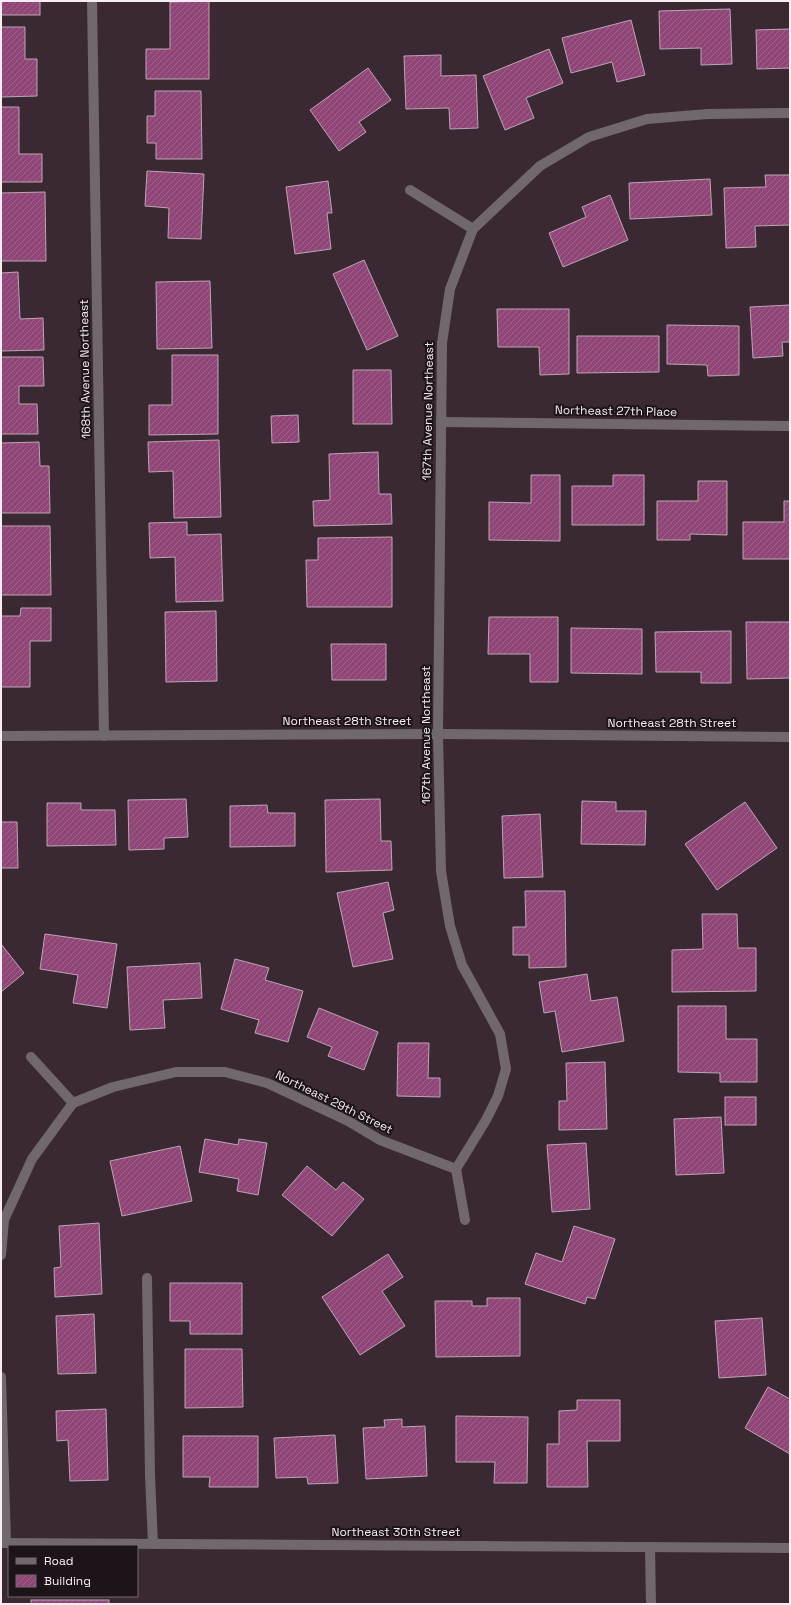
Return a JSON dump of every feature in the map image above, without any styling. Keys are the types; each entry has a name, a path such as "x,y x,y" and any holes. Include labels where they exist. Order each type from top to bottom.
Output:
{"street":[{"name":"168th Avenue Northeast","path":"92,1 104,736"},
{"path":"410,190 473,229 540,166 589,138 647,119 708,114 790,114"},
{"name":"167th Avenue Northeast","path":"456,1169 486,1120 498,1096 506,1069 500,1034 462,965 450,926 441,871 438,734 442,343 450,289 473,229"},
{"name":"Northeast 27th Place","path":"441,422 790,426"},
{"name":"Northeast 28th Street","path":"1,736 438,734 790,737"},
{"path":"1,1255 4,1220 32,1159 73,1103 31,1057"},
{"name":"Northeast 29th Street","path":"73,1103 113,1087 176,1072 226,1072 267,1083 348,1121 380,1140 456,1169"},
{"path":"456,1169 465,1220"},
{"path":"147,1278 152,1544"},
{"path":"1,1377 4,1543"},
{"name":"Northeast 30th Street","path":"4,1543 790,1548"},
{"path":"650,1547 651,1604"}],"building":[{"path":"1,1 40,1 40,15 1,15"},
{"path":"209,1 209,79 146,79 146,49 170,49 170,2"},
{"path":"730,9 732,64 701,65 701,48 660,49 659,11"},
{"path":"631,20 645,75 617,82 612,62 571,73 562,38"},
{"path":"1,27 25,27 25,59 37,59 37,96 1,97"},
{"path":"790,29 790,68 757,69 756,30"},
{"path":"549,49 563,83 526,98 534,118 505,130 483,76"},
{"path":"441,55 441,76 476,75 478,128 450,129 449,108 406,109 404,56"},
{"path":"368,68 391,100 359,122 366,132 339,151 310,110"},
{"path":"155,91 201,91 202,159 156,159 156,143 147,143 147,116 155,116"},
{"path":"1,107 19,107 19,154 42,154 42,182 1,182"},
{"path":"147,171 204,174 201,239 168,238 169,208 145,206"},
{"path":"765,175 790,175 790,225 755,226 756,247 726,248 724,188 766,187"},
{"path":"710,179 712,215 630,219 629,183"},
{"path":"328,181 332,213 327,213 331,249 295,254 286,187"},
{"path":"45,192 46,261 1,261 1,193"},
{"path":"610,195 628,240 563,267 549,233 586,217 582,207"},
{"path":"364,260 398,336 367,350 333,274"},
{"path":"18,272 20,319 43,318 44,350 1,351 1,273"},
{"path":"210,281 212,348 157,349 156,282"},
{"path":"790,305 790,342 782,342 783,356 753,358 750,307"},
{"path":"497,309 569,309 569,374 540,375 539,347 498,347"},
{"path":"667,325 739,326 739,375 708,376 707,365 667,364"},
{"path":"577,336 659,336 659,372 577,373"},
{"path":"172,355 218,355 218,434 149,435 149,405 172,405"},
{"path":"1,357 43,357 44,386 19,386 19,404 37,404 38,434 1,434"},
{"path":"353,370 391,370 392,424 353,424"},
{"path":"298,415 299,442 272,443 271,416"},
{"path":"219,440 221,517 174,518 173,471 149,472 148,442"},
{"path":"39,442 40,466 49,466 50,513 1,513 1,443"},
{"path":"378,452 379,494 391,494 392,524 314,526 313,501 330,500 329,454"},
{"path":"531,475 560,475 560,541 489,540 489,502 531,503"},
{"path":"613,475 644,475 644,525 572,525 572,486 613,486"},
{"path":"698,481 727,481 727,535 690,534 690,540 657,540 657,501 698,501"},
{"path":"784,501 790,501 790,559 743,559 743,522 784,522"},
{"path":"187,522 187,535 221,534 223,601 176,602 175,557 150,558 149,523"},
{"path":"1,526 50,526 51,595 1,595"},
{"path":"392,537 392,607 307,607 306,560 318,560 318,538"},
{"path":"21,608 51,608 51,641 30,641 30,687 1,687 1,616 20,616"},
{"path":"216,611 217,681 166,682 165,612"},
{"path":"489,617 558,617 558,682 530,682 530,654 488,654"},
{"path":"746,622 790,622 790,678 747,679"},
{"path":"571,628 642,629 642,674 571,673"},
{"path":"731,631 731,683 701,683 701,672 656,672 655,632"},
{"path":"331,644 386,644 386,680 332,680"},
{"path":"186,799 188,837 164,838 164,849 129,850 128,800"},
{"path":"380,799 381,841 391,841 392,870 326,872 325,800"},
{"path":"582,801 616,802 616,811 646,811 645,845 581,844"},
{"path":"745,802 777,848 717,890 685,844"},
{"path":"47,803 81,803 81,810 115,810 116,845 47,846"},
{"path":"267,805 268,813 295,813 295,846 230,847 230,806"},
{"path":"540,814 543,877 504,878 502,816"},
{"path":"1,822 17,822 18,868 1,868"},
{"path":"388,882 394,910 383,913 393,959 353,967 337,893"},
{"path":"525,891 565,891 566,967 529,968 529,955 513,955 513,927 526,927"},
{"path":"702,914 737,914 738,948 756,948 756,991 672,992 672,950 703,949"},
{"path":"45,934 117,944 107,1008 73,1003 78,975 40,969"},
{"path":"1,944 24,973 1,992"},
{"path":"235,959 269,968 265,980 303,991 288,1042 255,1033 259,1020 221,1009"},
{"path":"200,963 202,998 163,1000 165,1028 130,1030 127,967"},
{"path":"587,974 591,1001 617,997 624,1041 562,1052 555,1011 544,1013 539,982"},
{"path":"678,1006 726,1006 726,1039 757,1039 757,1082 720,1082 720,1073 678,1072"},
{"path":"319,1008 378,1032 364,1070 328,1056 332,1047 307,1037"},
{"path":"398,1043 429,1043 428,1078 440,1078 440,1097 397,1096"},
{"path":"605,1062 607,1129 559,1130 559,1101 567,1101 566,1063"},
{"path":"725,1097 756,1097 756,1125 725,1125"},
{"path":"721,1117 724,1173 676,1175 674,1119"},
{"path":"205,1139 238,1145 239,1139 267,1143 258,1195 237,1191 239,1179 199,1172"},
{"path":"586,1143 590,1209 552,1212 547,1145"},
{"path":"180,1146 192,1201 122,1216 110,1161"},
{"path":"307,1166 336,1190 343,1182 364,1199 332,1236 282,1195"},
{"path":"99,1223 102,1294 55,1297 54,1268 61,1267 59,1226"},
{"path":"574,1226 615,1239 595,1299 587,1297 585,1304 525,1284 536,1253 562,1262"},
{"path":"388,1254 403,1277 382,1291 405,1326 360,1355 322,1297"},
{"path":"170,1283 242,1283 242,1334 190,1334 190,1321 170,1321"},
{"path":"487,1298 520,1298 520,1356 436,1357 435,1301 472,1301 472,1306 487,1306"},
{"path":"94,1314 96,1373 58,1374 56,1316"},
{"path":"762,1318 766,1375 719,1378 715,1321"},
{"path":"185,1349 242,1349 243,1407 185,1408"},
{"path":"768,1387 790,1399 790,1454 745,1428"},
{"path":"577,1400 620,1400 620,1441 587,1441 588,1487 547,1487 547,1444 559,1444 559,1411 577,1410"},
{"path":"106,1409 108,1480 70,1481 68,1440 57,1441 56,1411"},
{"path":"456,1416 528,1417 527,1483 494,1483 495,1462 456,1462"},
{"path":"402,1419 402,1427 425,1426 427,1476 366,1479 363,1428 385,1427 384,1420"},
{"path":"335,1435 338,1483 308,1484 307,1477 276,1478 274,1438"},
{"path":"183,1436 258,1436 258,1487 209,1487 210,1477 183,1477"},
{"path":"31,1600 109,1600 109,1604 31,1604"}]}
